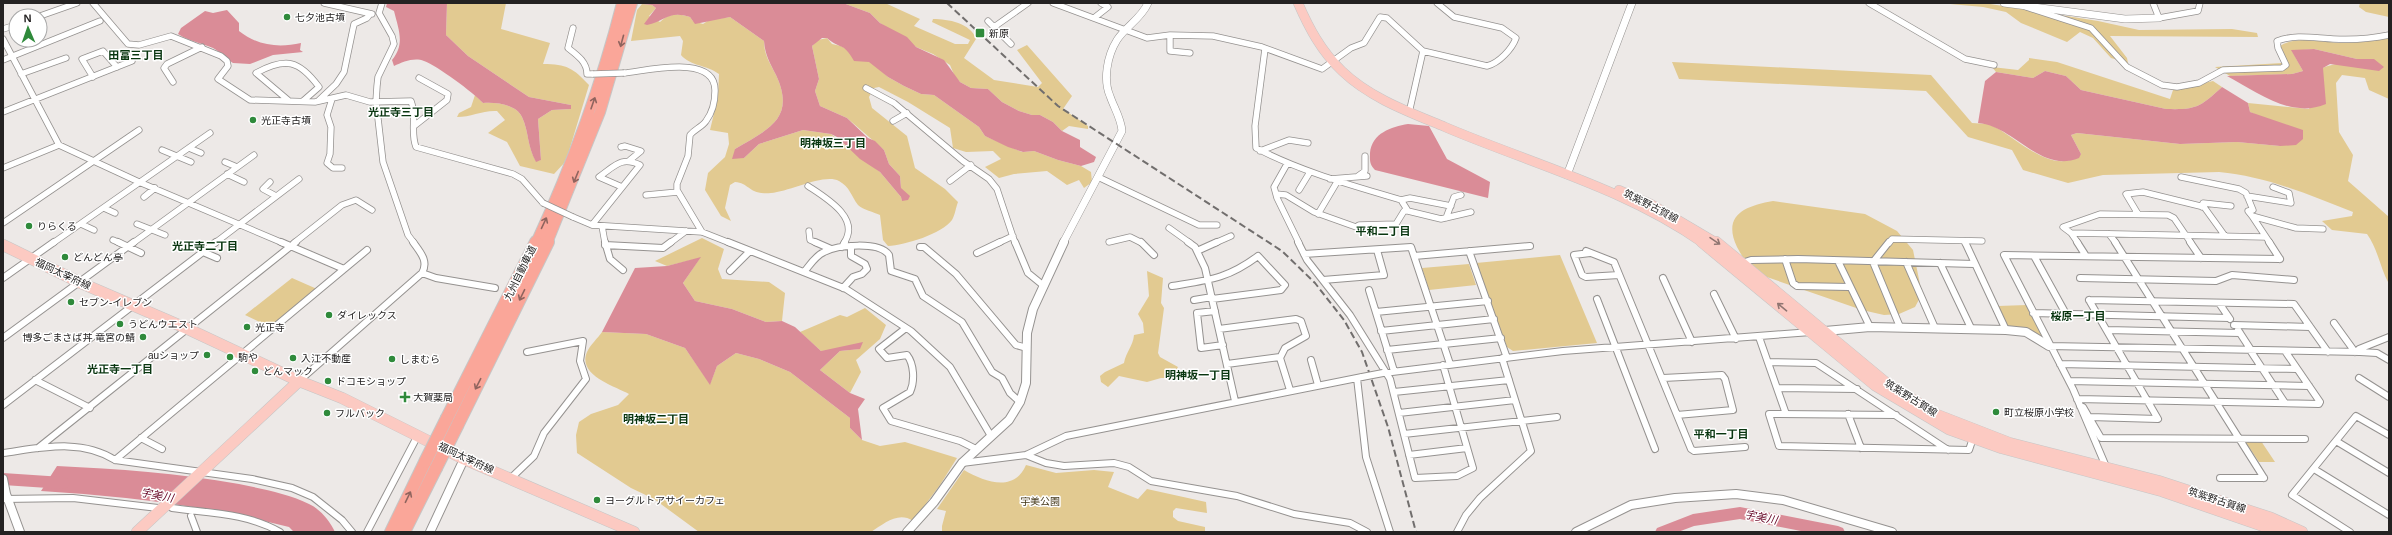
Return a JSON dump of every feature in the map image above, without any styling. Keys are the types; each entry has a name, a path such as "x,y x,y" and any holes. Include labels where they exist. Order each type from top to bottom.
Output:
{"highway":[{"name":"九州自動車道","path":"483,362 570,163 604,70 622,3"},
{"name":"九州自動車道","path":"391,532 430,465 561,211 585,156 614,70 632,3"},
{"name":"九州自動車道","path":"404,532 430,465"}],"main road":[{"name":"筑紫野古賀線","path":"1298,3 1313,38 1333,62 1368,93 1409,113 1604,190 1691,234 1718,254 1875,385 1901,403 1928,418 1973,438 2021,454 2176,495 2281,532"},
{"name":"筑紫野古賀線","path":"1567,175 1580,174 1651,204 1704,233 1825,331 1886,383 1938,415 2009,444 2158,481 2271,516 2302,532"},
{"name":"福岡太宰府線","path":"3,245 81,283 188,328 299,381 342,398 418,434 464,459 634,532"},
{"path":"137,532 204,472 299,381"}],"street":[{"path":"48,13 77,3"},
{"path":"93,3 128,44 140,46 165,36 202,47 222,56 227,61 228,66 218,79 234,92 250,100 318,102 351,95 361,100 411,101 414,106 413,141 416,147 513,174 522,179 543,203 573,217 592,225 702,232 843,288 906,328 950,367 991,436"},
{"path":"327,3 370,14 379,13"},
{"path":"299,381 422,273 425,268 424,257 408,235 383,162 376,101 378,77 394,44 392,36 379,13 382,3"},
{"path":"994,27 1028,3"},
{"path":"1054,3 1147,38 1170,35 1213,36 1265,49 1322,69 1328,67 1352,46 1364,43 1380,17 1387,18 1423,51 1491,66 1511,48 1516,41 1516,38 1502,28 1454,17 1437,3"},
{"path":"1101,3 1108,7"},
{"path":"1094,18 1113,3"},
{"path":"907,532 934,502 962,463 1009,420 1020,402 1026,383 1030,319 1044,286 1122,132 1120,118 1108,90 1108,77 1113,48 1124,30 1143,12 1148,3"},
{"path":"1567,175 1632,3"},
{"path":"1869,3 1965,59 1994,65"},
{"path":"2004,3 2125,19 2159,18 2198,11 2200,9 2200,3"},
{"path":"2153,3 2159,18"},
{"path":"2024,6 2091,28 2127,67 2150,81 2171,88 2199,83 2224,70 2282,68 2286,65 2286,61 2276,47 2277,41 2282,39 2301,35 2340,39 2389,35"},
{"path":"318,102 336,84 344,72 354,24 367,18 370,14"},
{"path":"3,60 100,21"},
{"path":"988,21 1011,44"},
{"path":"573,28 568,48 582,60 587,68 587,74 624,72 678,66 701,70 713,77 715,83 714,101 705,122 690,135 688,156 677,184 678,192 702,232"},
{"path":"1170,35 1170,51 1190,54"},
{"path":"3,39 59,145 93,162 344,269"},
{"path":"173,82 164,68 167,64 202,47"},
{"path":"1265,49 1254,136 1256,148 1288,164 1337,182 1401,200 1410,198 1450,206"},
{"path":"93,77 82,59 103,51 117,67"},
{"path":"1409,113 1423,51"},
{"path":"22,74 66,58"},
{"path":"3,112 132,61"},
{"path":"288,100 256,73 286,61 305,70 319,87 303,101"},
{"path":"414,126 447,100 448,94 419,78"},
{"path":"866,88 894,102 989,179 997,189 1013,236 1028,273 1044,286"},
{"path":"332,99 327,115 331,127 330,154 327,163 333,168 342,168"},
{"path":"893,121 907,113"},
{"path":"3,223 139,130"},
{"path":"3,278 176,156 210,134"},
{"path":"1260,151 1289,140 1308,144"},
{"path":"3,168 59,145"},
{"path":"621,148 625,146 641,151 630,160"},
{"path":"189,148 201,153"},
{"path":"162,150 191,162"},
{"path":"3,338 81,283 254,155"},
{"path":"1358,176 1365,171 1365,156"},
{"path":"592,225 640,167 640,165 630,160 624,160 599,177 622,187"},
{"path":"225,162 237,167"},
{"path":"1288,164 1274,187 1276,194 1304,254 1350,315 1394,392 1415,478 1457,476 1473,468 1449,386 1444,344 1411,247 1304,254"},
{"path":"950,182 959,176 970,165"},
{"path":"1299,190 1310,172"},
{"path":"227,174 244,182"},
{"path":"1330,179 1367,176"},
{"path":"1098,177 1199,225 1217,225"},
{"path":"2107,469 2069,381 2049,346 2004,255 2280,259 2248,211 2253,210 2246,193 2239,189 2181,177"},
{"path":"3,405 299,179"},
{"path":"270,182 263,190 276,196"},
{"path":"1318,214 1337,182"},
{"path":"808,186 838,208 846,220 849,236 842,247"},
{"path":"2247,196 2291,203 2289,193 2273,187"},
{"path":"144,197 155,188"},
{"path":"646,195 678,192"},
{"path":"2138,214 2126,194 2143,192 2202,207 2225,236"},
{"path":"1276,194 1286,196 1299,205 1318,214 1356,227 1359,225 1396,224 1404,211 1408,210"},
{"path":"1446,218 1454,197 1461,194"},
{"path":"38,448 348,202 356,200 372,210"},
{"path":"1401,200 1408,210 1441,219 1471,212"},
{"path":"2202,207 2203,203 2231,206"},
{"path":"104,208 115,213"},
{"path":"2086,256 2071,234 2063,227 2100,214 2138,214 2168,215 2174,218 2201,258"},
{"path":"2252,216 2296,228 2323,229"},
{"path":"81,224 94,230"},
{"path":"137,224 165,235"},
{"path":"602,226 605,244 610,259 623,270"},
{"path":"1169,228 1187,239 1197,251 1208,282 1236,401"},
{"path":"605,244 663,248 686,231"},
{"path":"809,231 810,240 831,249"},
{"path":"2071,234 2265,236"},
{"path":"2109,234 2140,279 2215,403 2264,478 2220,478"},
{"path":"977,253 1013,236"},
{"path":"1109,242 1127,236 1134,236 1154,255"},
{"path":"1197,251 1231,236"},
{"path":"1873,262 1892,239 1982,241"},
{"path":"113,240 141,253"},
{"path":"1964,241 2006,330"},
{"path":"843,288 853,277 862,274 867,269 865,264 851,256 851,246"},
{"path":"804,272 817,257 831,249 851,246 866,247 887,252 890,255 891,271 915,279 923,296 962,322 992,372 1002,378 1010,393 1020,402"},
{"path":"1414,256 1530,246"},
{"path":"920,247 924,247 956,274 1016,345 1027,348"},
{"path":"115,460 367,250"},
{"path":"1323,280 1384,274 1377,250"},
{"path":"730,271 750,251"},
{"path":"1457,532 1472,509 1509,470 1532,451 1514,400 1501,338 1469,251"},
{"path":"203,252 216,258"},
{"path":"1619,275 1586,277 1582,275 1574,255 1589,252 1614,262 1691,449 1694,451 1745,447"},
{"path":"1172,286 1208,282 1239,270 1258,256 1285,285 1281,290 1194,300"},
{"path":"2034,256 2066,314"},
{"path":"1742,263 1751,260 1785,259 1974,264"},
{"path":"1785,259 1793,283 1797,286 1849,287"},
{"path":"1838,261 1849,287 1870,328"},
{"path":"1873,262 1900,327"},
{"path":"1906,262 1935,328"},
{"path":"1940,263 1971,328"},
{"path":"422,273 436,278 495,288"},
{"path":"2080,278 2216,281 2232,275 2294,280"},
{"path":"1663,278 1692,342"},
{"path":"1369,290 1394,371"},
{"path":"1714,294 1736,339"},
{"path":"1597,299 1655,449"},
{"path":"2090,417 2158,419 2089,300 2294,304 2328,352"},
{"path":"1376,312 1488,301"},
{"path":"2219,303 2285,403"},
{"path":"1215,311 1197,314 1201,348 1223,345"},
{"path":"2033,313 2229,318"},
{"path":"1219,329 1296,319 1301,321 1306,336 1304,339 1282,349 1280,357 1290,390"},
{"path":"1381,330 1494,319"},
{"path":"2334,323 2357,352"},
{"path":"2234,325 2310,327"},
{"path":"962,463 1026,455 1066,436 1290,390 1394,371 1447,364 1616,347 1649,346 1825,331 1900,327 1971,328 2026,332 2049,346 2183,350 2357,352 2377,353 2389,360"},
{"path":"906,328 879,349 887,358 907,355 910,358 913,377 913,384 908,394 883,408 886,416 891,421 953,439 976,449"},
{"path":"2107,330 2240,333"},
{"path":"1759,337 1786,414"},
{"path":"2357,352 2359,348 2389,337"},
{"path":"1387,350 1501,338"},
{"path":"511,478 534,456 544,433 579,390 586,379 580,361 583,341 527,352"},
{"path":"2077,399 2319,404 2320,402 2285,351"},
{"path":"1227,364 1280,357"},
{"path":"1311,360 1318,385"},
{"path":"1768,362 1816,363 1948,450"},
{"path":"2060,364 2297,369"},
{"path":"1662,378 1722,376 1725,379 1733,410 1677,415"},
{"path":"1359,378 1366,457 1390,532"},
{"path":"2359,378 2389,397"},
{"path":"35,380 90,408"},
{"path":"1394,392 1509,380"},
{"path":"2069,381 2309,386"},
{"path":"1777,388 1857,389"},
{"path":"1399,413 1514,400"},
{"path":"2080,406 2083,407 2090,417 2101,438 2305,439"},
{"path":"1896,415 1769,414 1779,446 1969,450 1973,438"},
{"path":"1848,414 1861,448"},
{"path":"2350,532 2292,496 2356,416 2389,435"},
{"path":"1404,434 1557,417"},
{"path":"367,532 418,434"},
{"path":"141,438 162,449"},
{"path":"2336,441 2389,473"},
{"path":"3,453 38,448 80,447 102,450 115,460 252,479 306,493 338,516 352,532"},
{"path":"1409,455 1467,448"},
{"path":"1026,455 1046,463 1064,466 1114,463 1129,467 1151,481 1237,496 1294,514 1334,519 1350,523 1366,532"},
{"path":"430,532 464,459"},
{"path":"2314,469 2389,515"},
{"path":"3,479 5,497 20,532"},
{"path":"1576,532 1631,505 1675,498 1736,494 1783,500 1892,532"},
{"path":"5,497 73,498 164,508 246,519 274,528 280,532"},
{"path":"191,516 197,532"}],"green space":[{"path":"447,3 506,3 501,29 550,43 543,64 558,65 569,68 589,85 566,161 554,174 520,166 507,142 488,133 505,120 497,111 457,117 459,113 471,107 475,95 483,103 505,105 515,109 522,117 531,150 536,161 541,160 538,119 552,110 571,109 571,105 529,97 468,56 446,35"},
{"path":"843,3 885,3 920,19 914,26 955,44 968,44 970,40 932,22 933,19 939,19 958,23 969,29 976,39 964,58 994,80 1038,87 1042,83 1017,50 1027,45 1072,96 1063,109 1088,126 1088,129 1069,126 1062,131 1053,122 1040,115 1032,115 1019,111 1002,102 988,89 971,88 960,82 955,77 950,65 933,54 916,47 880,23 870,13"},
{"path":"1939,3 1984,3 2098,21 2139,30 2232,29 2257,33 2258,37 2110,36 2127,58 2128,63 2111,58 2093,38 2080,32 2067,42 2021,23 2006,12 1983,7"},
{"path":"2360,3 2389,3 2389,17 2366,12 2359,7"},
{"path":"642,4 652,5 656,8 649,16 660,22 670,15 690,17 693,21 703,24 709,20 730,17 764,41 766,55 782,90 783,103 775,122 757,136 735,149 744,158 759,144 803,130 831,134 880,172 901,197 902,201 900,176 889,164 884,150 847,118 820,106 815,91 819,79 812,46 818,40 827,38 832,44 841,46 875,65 888,77 904,86 921,94 934,95 979,127 985,136 1022,152 1034,151 1058,160 1081,166 1091,172 1092,182 1084,188 1079,180 1067,185 1047,171 1014,174 999,178 985,167 1001,159 993,151 966,152 953,148 950,128 908,102 879,87 874,88 869,97 872,108 907,136 915,168 945,189 958,202 953,218 947,225 923,238 888,246 883,240 880,215 860,207 846,186 843,183 833,179 816,181 787,190 771,193 753,191 744,184 735,182 730,185 725,208 731,221 721,216 705,190 708,173 725,157 729,144 728,133 710,130 718,97 719,74 685,59 681,55 683,41 680,36 631,41 637,10"},
{"path":"2389,36 2389,99 2369,90 2365,78 2342,75 2336,83 2339,132 2353,155 2348,181 2389,217 2389,284 2374,246 2367,234 2332,230 2322,221 2352,216 2353,212 2287,187 2236,174 2219,172 2103,175 2068,183 2023,170 2012,150 1968,137 1926,91 1679,79 1672,62 1931,75 1972,123 1988,124 1997,128 2038,154 2049,159 2060,161 2071,160 2081,154 2071,135 2077,133 2180,144 2237,142 2280,146 2263,118 2250,112 2248,103 2309,109 2323,77 2323,68 2340,63 2374,59 2357,59 2314,49 2292,51 2303,71 2292,74 2230,76 2215,67 2282,63 2280,46 2287,42 2312,40 2351,43"},
{"path":"2029,58 2057,62 2170,99 2173,90 2213,81 2222,87 2203,103 2192,108 2166,109 2081,90 2066,76 2045,71 2033,78 1996,72 1992,67 2018,70 2029,60"},
{"path":"1773,201 1865,214 1897,231 1913,250 1922,294 1915,307 1899,314 1884,315 1862,310 1761,275 1747,263 1742,256 1733,236 1732,227 1734,220 1745,209"},
{"path":"702,238 724,249 718,269 722,279 769,282 785,293 782,321 766,322 732,309 695,301 683,283 700,258 667,266 655,261"},
{"path":"1560,255 1597,343 1513,351 1507,347 1476,263"},
{"path":"1469,264 1476,285 1429,290 1422,268"},
{"path":"1147,271 1163,278 1161,303 1164,308 1158,353 1160,357 1178,367 1172,378 1161,378 1147,382 1119,376 1108,387 1101,382 1100,376 1124,363 1134,335 1144,333 1143,323 1138,314 1149,296"},
{"path":"292,278 317,289 270,327 245,315"},
{"path":"2027,305 2044,338 2007,325 1998,306"},
{"path":"865,308 886,325 880,339 856,360 861,372 850,393 820,370 840,351 859,349 821,351 800,332 840,315 847,317"},
{"path":"602,332 646,334 685,348 710,384 717,366 736,353 759,359 790,372 850,418 850,428 862,440 880,446 905,442 957,458 940,485 913,521 902,517 897,518 886,522 871,532 699,532 654,499 631,488 577,453 576,435 579,422 591,414 618,405 629,394 599,379 587,367 585,360 587,352"},
{"path":"2245,441 2261,441 2275,462 2259,462"},
{"name":"宇美公園","path":"1026,465 1056,473 1094,470 1114,472 1108,487 1138,499 1147,489 1206,502 1207,513 1176,508 1173,511 1173,517 1178,521 1205,527 1205,532 942,532 946,511 937,509 964,470 990,481 1007,482 1021,474"}],"water":[{"path":"387,3 447,3 446,35 468,56 529,97 571,105 571,109 552,110 538,119 541,160 536,162 531,150 522,117 515,109 505,105 483,103 455,80 424,61 412,60 394,66 392,60 400,43 400,37 394,11 386,7"},
{"path":"843,3 870,13 880,23 907,37 916,47 944,60 960,82 971,88 988,89 1002,102 1019,111 1032,115 1040,115 1053,122 1062,131 1080,140 1080,147 1096,157 1094,162 1081,166 1058,160 1034,151 1023,152 1008,147 985,136 979,127 934,95 921,94 904,86 888,77 869,62 854,61 844,48 831,42 827,38 822,38 812,46 819,79 815,91 820,106 847,118 868,138 875,141 884,150 889,164 900,176 901,188 910,196 908,200 902,201 901,197 880,172 860,159 837,137 831,134 803,130 759,144 744,158 732,159 735,149 757,136 775,122 783,103 782,90 767,55 764,41 730,17 695,24 690,17 683,15 672,15 647,25 644,24 656,8 652,5 642,4"},
{"path":"227,10 239,23 239,31 246,36 261,43 293,45 301,43 300,50 303,52 273,55 250,64 233,63 219,51 178,34 181,28 205,11 213,13"},
{"path":"2314,49 2357,59 2374,59 2384,67 2379,71 2330,64 2323,68 2326,104 2313,108 2287,106 2275,102 2227,76 2292,74 2303,71 2291,50"},
{"path":"2045,71 2066,76 2081,90 2166,109 2192,108 2203,103 2222,87 2248,103 2250,112 2303,130 2303,139 2296,145 2280,146 2237,142 2180,144 2077,133 2071,135 2081,154 2079,158 2065,161 2052,160 2040,155 2004,132 1991,126 1978,123 1985,81 1996,72 2033,78"},
{"path":"1408,124 1429,126 1447,159 1490,182 1488,198 1375,170 1371,164 1370,158 1374,140 1389,129"},
{"path":"701,257 683,283 695,301 732,309 766,322 782,321 795,327 821,351 863,342 860,349 840,351 820,370 850,393 865,399 858,409 862,440 850,428 850,418 790,372 759,359 736,353 717,366 710,385 685,348 646,334 602,332 635,268 667,266"},
{"path":"57,466 171,474 239,484 283,494 313,506 324,516 335,532 294,532 289,527 197,508 135,499 41,491"}],"waterway":[{"name":"宇美川","path":"3,479 63,483"},
{"name":"宇美川","path":"1662,532 1693,520 1740,513 1838,532"}],"railway":[{"path":"947,3 1058,106 1282,251 1315,283 1344,320 1362,352 1388,427 1416,532"}],"place":[{"name":"七夕池古墳","path":"287,17"},
{"name":"新原","path":"980,33"},
{"name":"光正寺古墳","path":"253,120"},
{"name":"りらくる","path":"29,226"},
{"name":"どんどん亭","path":"65,257"},
{"name":"セブン-イレブン","path":"71,302"},
{"name":"ダイレックス","path":"329,315"},
{"name":"うどんウエスト","path":"120,324"},
{"name":"光正寺","path":"247,327"},
{"name":"博多ごまさば丼 竜宮の鯖","path":"143,337"},
{"name":"auショップ","path":"207,355"},
{"name":"駒や","path":"230,357"},
{"name":"入江不動産","path":"293,358"},
{"name":"しまむら","path":"392,359"},
{"name":"どんマック","path":"255,371"},
{"name":"ドコモショップ","path":"328,381"},
{"name":"大賀薬局","path":"405,397"},
{"name":"町立桜原小学校","path":"1996,412"},
{"name":"フルバック","path":"327,413"},
{"name":"ヨーグルトアサイーカフェ","path":"597,500"}],"district":[{"name":"田富三丁目","path":"136,55"},
{"name":"光正寺三丁目","path":"401,112"},
{"name":"明神坂三丁目","path":"833,143"},
{"name":"平和二丁目","path":"1383,231"},
{"name":"光正寺二丁目","path":"205,246"},
{"name":"桜原一丁目","path":"2078,316"},
{"name":"光正寺一丁目","path":"120,369"},
{"name":"明神坂一丁目","path":"1198,375"},
{"name":"明神坂二丁目","path":"656,419"},
{"name":"平和一丁目","path":"1721,434"}]}
